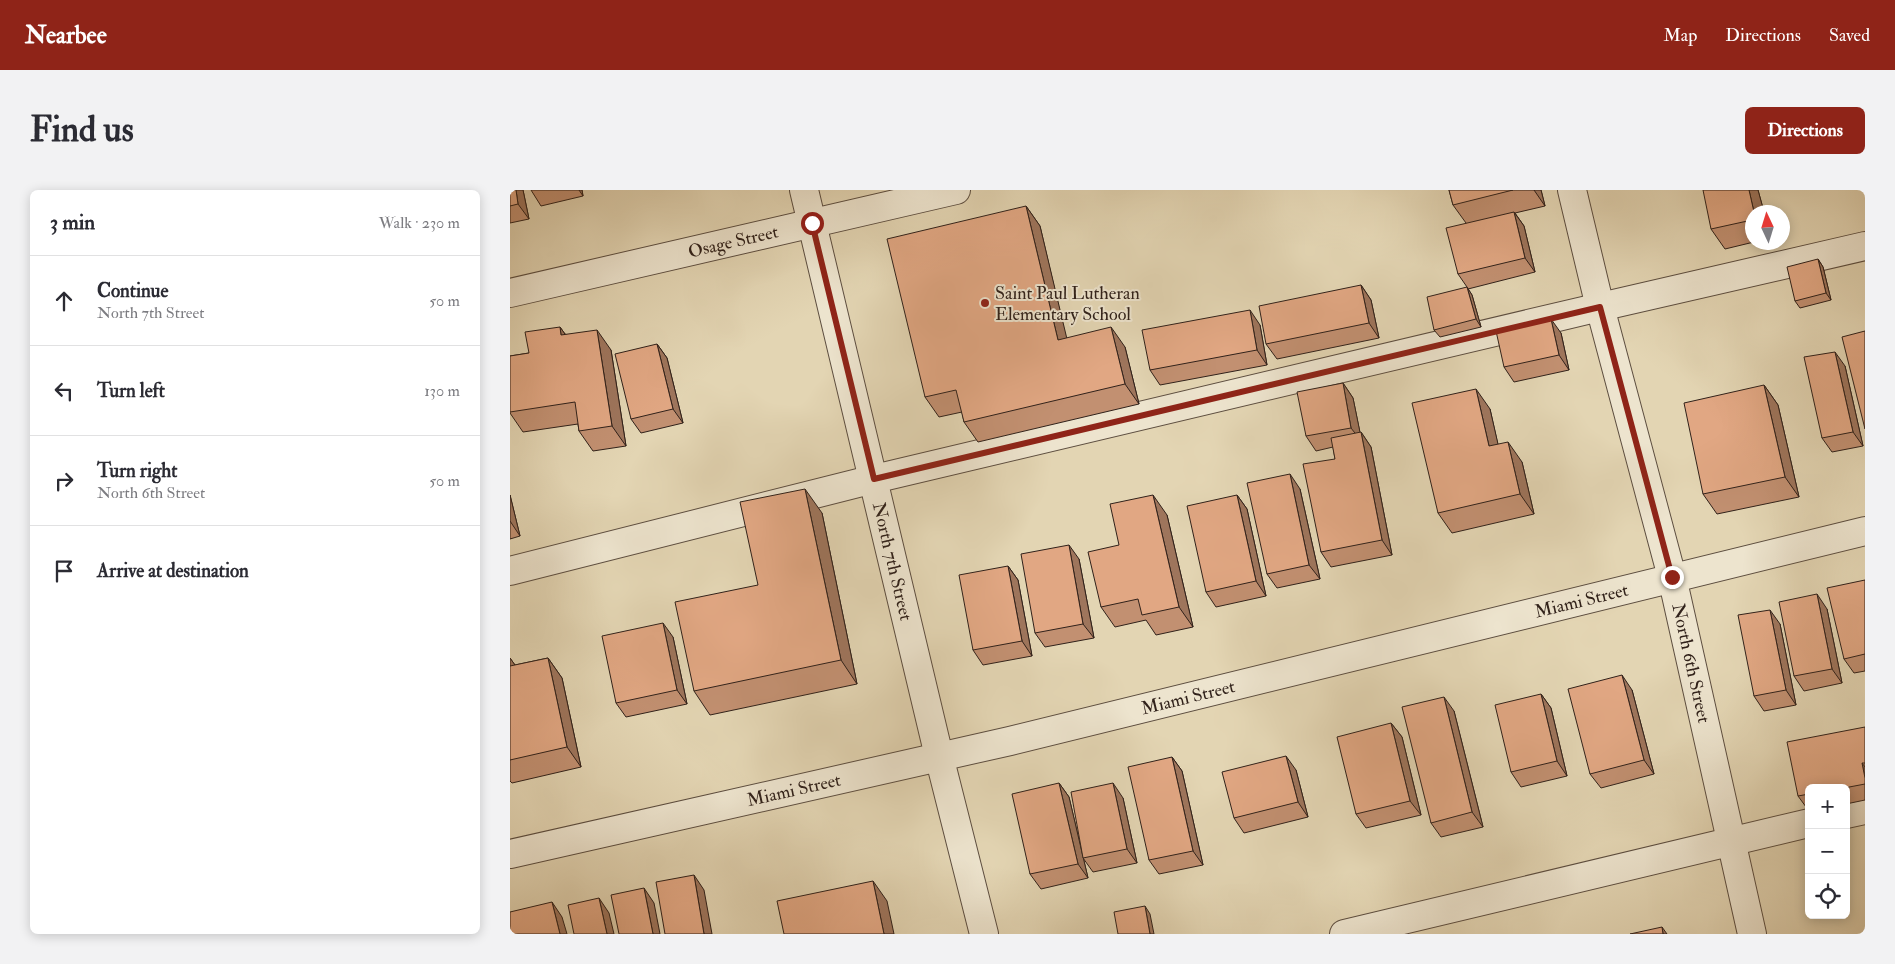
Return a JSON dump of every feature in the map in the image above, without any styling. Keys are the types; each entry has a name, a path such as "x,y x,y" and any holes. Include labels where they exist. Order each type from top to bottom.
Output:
{"street":[{"name":"North 7th Street","path":"804,190 939,756 984,934"},
{"name":"Osage Street","path":"510,292 956,190"},
{"name":"North 6th Street","path":"1572,190 1600,307 1672,577 1752,934"},
{"path":"510,571 874,479 1865,246"},
{"name":"Miami Street","path":"510,854 1010,741 1865,531"},
{"path":"1850,813 1865,810"},
{"path":"1344,934 1805,824"}],"building":[{"path":"510,190 516,190 518,204 510,206"},
{"path":"1449,190 1513,190 1453,205"},
{"path":"1703,190 1749,190 1752,205 1745,205 1745,222 1711,229"},
{"name":"Saint Paul Lutheran Elementary School","path":"1026,206 1058,340 1111,327 1125,384 964,422 956,390 925,397 887,239"},
{"path":"1514,212 1525,258 1458,274 1446,228"},
{"path":"1818,259 1826,293 1795,301 1787,267"},
{"path":"1361,285 1369,323 1266,344 1259,306"},
{"path":"1467,287 1476,319 1434,330 1427,297"},
{"path":"1250,310 1257,350 1150,370 1142,330"},
{"path":"1551,319 1559,355 1504,367 1496,331"},
{"path":"560,327 561,335 597,330 612,426 579,431 575,402 510,412 510,356 529,353 525,332"},
{"path":"1865,331 1865,429 1842,337"},
{"path":"657,344 673,409 631,419 615,354"},
{"path":"1835,352 1853,432 1822,438 1804,357"},
{"path":"1343,383 1351,428 1306,436 1297,392"},
{"path":"1764,385 1785,477 1703,494 1684,403"},
{"path":"1476,389 1489,446 1508,442 1520,494 1438,513 1412,403"},
{"path":"1361,432 1382,540 1321,552 1303,464 1335,459 1331,438"},
{"path":"1290,474 1309,565 1267,574 1247,483"},
{"path":"805,489 841,660 694,691 675,602 758,585 740,502"},
{"path":"1153,495 1179,607 1142,615 1138,599 1101,607 1088,552 1119,545 1110,504"},
{"path":"1237,495 1256,581 1206,592 1187,506"},
{"path":"1069,545 1083,624 1035,633 1021,554"},
{"path":"1008,566 1022,641 973,650 959,575"},
{"path":"1865,580 1865,654 1844,659 1827,588"},
{"path":"1817,594 1832,669 1794,676 1779,602"},
{"path":"1770,610 1786,690 1754,696 1738,615"},
{"path":"663,623 677,690 616,703 602,636"},
{"path":"548,658 567,747 510,760 510,666"},
{"path":"1622,675 1644,760 1590,774 1568,689"},
{"path":"1541,694 1557,761 1511,772 1495,705"},
{"path":"1444,697 1472,812 1431,823 1402,707"},
{"path":"1391,723 1410,801 1356,814 1337,737"},
{"path":"1865,727 1865,763 1862,763 1865,784 1850,787 1850,784 1805,784 1805,795 1798,796 1787,742"},
{"path":"1286,756 1298,802 1234,818 1222,772"},
{"path":"1172,757 1193,851 1149,860 1128,767"},
{"path":"1059,783 1078,864 1030,874 1012,794"},
{"path":"1113,783 1127,849 1083,858 1071,792"},
{"path":"694,875 704,934 665,934 656,882"},
{"path":"873,881 884,934 784,934 777,901"},
{"path":"644,888 653,934 619,934 611,895"},
{"path":"599,898 607,934 574,934 568,905"},
{"path":"552,902 560,934 510,934 510,912"},
{"path":"1145,906 1150,934 1118,934 1114,912"},
{"path":"1662,927 1663,934 1630,934"}],"place":[{"name":"Saint Paul Lutheran Elementary School","path":"985,303"}],"route":[{"path":"812,223 874,479 1600,307 1672,577"}]}
